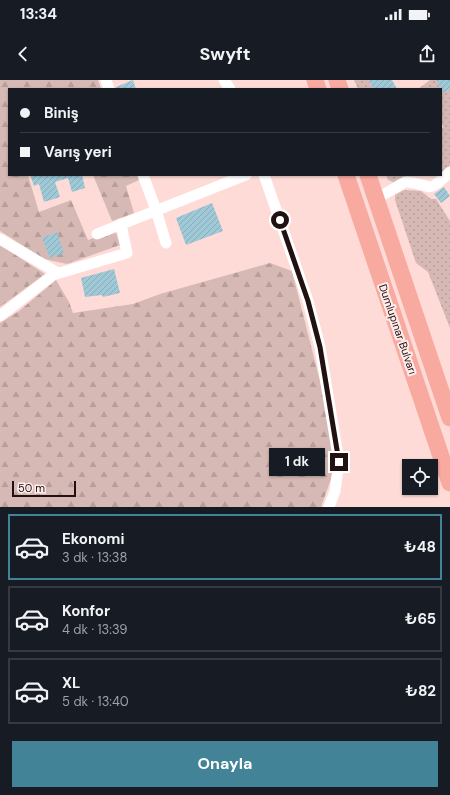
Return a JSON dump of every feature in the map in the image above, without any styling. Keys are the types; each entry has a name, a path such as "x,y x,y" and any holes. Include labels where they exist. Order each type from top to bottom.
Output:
{"highway":[{"name":"Dumlupınar Bulvarı","path":"346,176 450,483"},
{"name":"Dumlupınar Bulvarı","path":"368,176 450,418"}],"lane":[{"path":"376,199 405,182 430,188 434,187 450,172"},
{"path":"142,176 156,210 166,243"},
{"path":"97,234 243,176"},
{"path":"264,176 308,301 320,347 339,462 335,491 329,507"},
{"path":"0,316 53,275 127,253 121,224"},
{"path":"0,239 58,273"}],"green space":[{"path":"0,80 98,80 101,88 8,88 8,176 28,176 39,212 71,200 88,240 115,230 120,245 67,264 44,259 0,231"},
{"path":"354,80 369,80 373,88 358,88"},
{"path":"430,80 436,80 441,88 419,88"},
{"path":"450,89 450,166 442,173 442,128 444,127 442,124 442,90 444,93"},
{"path":"93,176 138,176 139,180 126,186 134,213 112,221"},
{"path":"386,176 406,176 395,183 388,180"},
{"path":"404,190 421,191 431,199 436,199 450,221 450,328 428,272 416,263 395,200 395,195"},
{"path":"0,245 45,274 0,307"},
{"path":"270,263 292,271 333,432 336,465 321,507 0,507 0,323 19,311 56,280 69,302 73,313 133,304 160,294"}],"building":[{"path":"133,80 136,88 116,88"},
{"path":"369,80 392,80 396,88 373,88"},
{"path":"436,80 450,80 450,89 444,93"},
{"path":"30,176 82,176 85,188 72,192 68,178 55,182 60,197 44,202 39,184 34,186"},
{"path":"444,187 450,196 441,203 434,194"},
{"path":"212,203 223,231 186,245 176,218"},
{"path":"57,232 64,253 50,258 42,238"},
{"path":"114,269 120,293 103,297 102,295 85,297 81,278"}],"route":[{"path":"280,220 308,301 320,347 337,442 339,462"}]}
